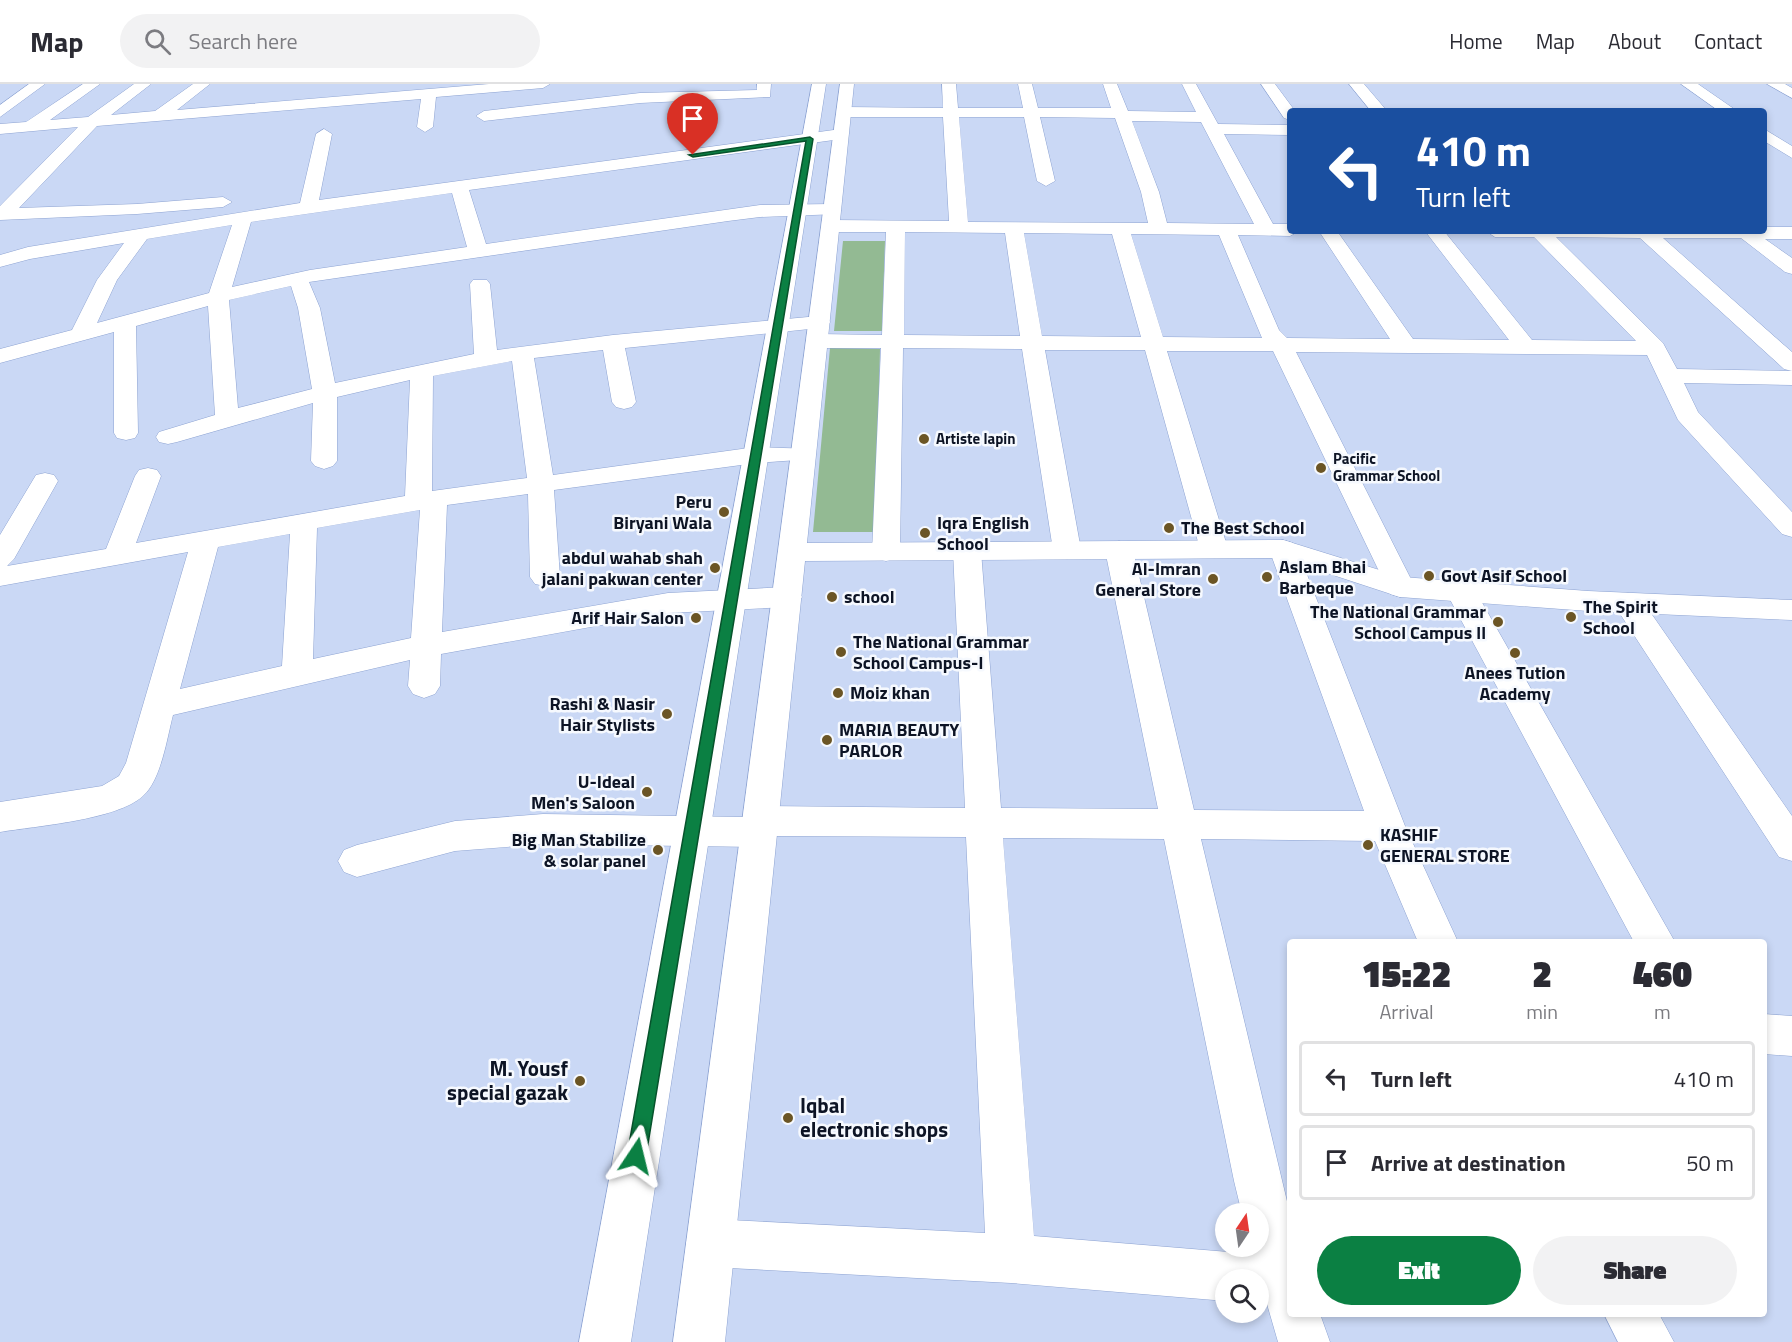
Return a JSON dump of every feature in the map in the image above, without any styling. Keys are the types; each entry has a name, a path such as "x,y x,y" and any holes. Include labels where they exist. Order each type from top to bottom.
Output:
{"street":[{"path":"0,112 38,84"},
{"path":"30,127 93,84"},
{"path":"2,214 93,121 144,84"},
{"path":"160,115 203,84"},
{"path":"4,136 30,127 421,92 543,84"},
{"path":"484,116 639,91 765,94 764,84"},
{"path":"699,1342 831,218 835,117 819,84"},
{"path":"949,84 959,227"},
{"path":"1025,84 1046,181"},
{"path":"1110,84 1150,192 1159,229"},
{"path":"1189,84 1266,229"},
{"path":"1268,84 1287,111"},
{"path":"1356,84 1376,108"},
{"path":"1688,84 1724,108"},
{"path":"1774,84 1792,94"},
{"path":"538,85 539,108"},
{"path":"421,92 425,127"},
{"path":"2,214 137,209 240,210 308,207 459,188 835,117 951,112 1122,115 1287,130"},
{"path":"605,1342 797,210 835,117"},
{"path":"308,207 324,134"},
{"path":"1767,135 1792,135"},
{"path":"1767,137 1792,153"},
{"path":"459,188 478,251"},
{"path":"0,261 28,253 140,235 240,210"},
{"path":"227,420 218,297 240,210"},
{"path":"0,356 218,297 298,279 728,214 797,210 831,218 896,227 1287,230"},
{"path":"1767,214 1792,233"},
{"path":"30,234 174,219"},
{"path":"886,552 896,227"},
{"path":"1013,227 1067,550"},
{"path":"1120,228 1214,549"},
{"path":"1226,229 1269,333 1281,345 1400,587"},
{"path":"1767,233 1792,233"},
{"path":"1330,234 1406,346"},
{"path":"1436,234 1526,347"},
{"path":"1542,234 1655,348 1687,415 1792,528"},
{"path":"1647,234 1792,364"},
{"path":"1747,234 1792,268"},
{"path":"81,334 107,280 140,235"},
{"path":"298,279 309,308 325,393 324,460"},
{"path":"480,284 486,358"},
{"path":"125,322 126,433"},
{"path":"168,437 325,393 486,358 778,324 891,342 1655,348"},
{"path":"613,342 624,402"},
{"path":"522,352 542,485 545,576"},
{"path":"422,371 426,501 424,686"},
{"path":"1669,376 1792,378"},
{"path":"0,577 426,501 756,455 803,454"},
{"path":"117,557 148,476"},
{"path":"0,559 45,480"},
{"path":"297,673 304,521"},
{"path":"0,817 109,799 131,786 143,765 205,542"},
{"path":"792,552 1283,549 1400,587 1628,603 1792,610"},
{"path":"1283,549 1339,693 1387,826 1437,939"},
{"path":"1119,550 1257,1181 1287,1287"},
{"path":"968,551 1011,1259"},
{"path":"1461,592 1653,939"},
{"path":"160,706 297,673 425,647 671,603 787,597"},
{"path":"1628,603 1792,846"},
{"path":"357,861 455,836 543,829 692,831 760,826 984,823 1387,826"},
{"path":"1767,1034 1792,1035"},
{"path":"710,1243 1011,1259 1287,1298"},
{"path":"1296,1317 1304,1342"},
{"path":"1631,1317 1648,1342"}],"green space":[{"path":"843,241 885,241 882,331 834,331"},
{"path":"830,348 880,349 876,532 813,532"}],"place":[{"name":"Artiste lapin","path":"924,439"},
{"name":"Pacific Grammar School","path":"1321,468"},
{"name":"Peru Biryani Wala","path":"724,512"},
{"name":"The Best School","path":"1169,528"},
{"name":"Iqra English School","path":"925,533"},
{"name":"abdul wahab shah jalani pakwan center","path":"715,568"},
{"name":"Govt Asif School","path":"1429,576"},
{"name":"Aslam Bhai Barbeque","path":"1267,577"},
{"name":"Al-Imran General Store","path":"1213,579"},
{"name":"school","path":"832,597"},
{"name":"The Spirit School","path":"1571,617"},
{"name":"Arif Hair Salon","path":"696,618"},
{"name":"The National Grammar School Campus ll","path":"1498,622"},
{"name":"The National Grammar School Campus-l","path":"841,652"},
{"name":"Anees Tution Academy","path":"1515,653"},
{"name":"Moiz khan","path":"838,693"},
{"name":"Rashi & Nasir Hair Stylists","path":"667,714"},
{"name":"MARIA BEAUTY PARLOR","path":"827,740"},
{"name":"U-Ideal Men's Saloon","path":"647,792"},
{"name":"KASHIF GENERAL STORE","path":"1368,845"},
{"name":"Big Man Stabilize & solar panel","path":"658,850"},
{"name":"M. Yousf special gazak","path":"580,1081"},
{"name":"Iqbal electronic shops","path":"788,1118"}],"route":[{"path":"636,1156 810,139 693,155"}]}
